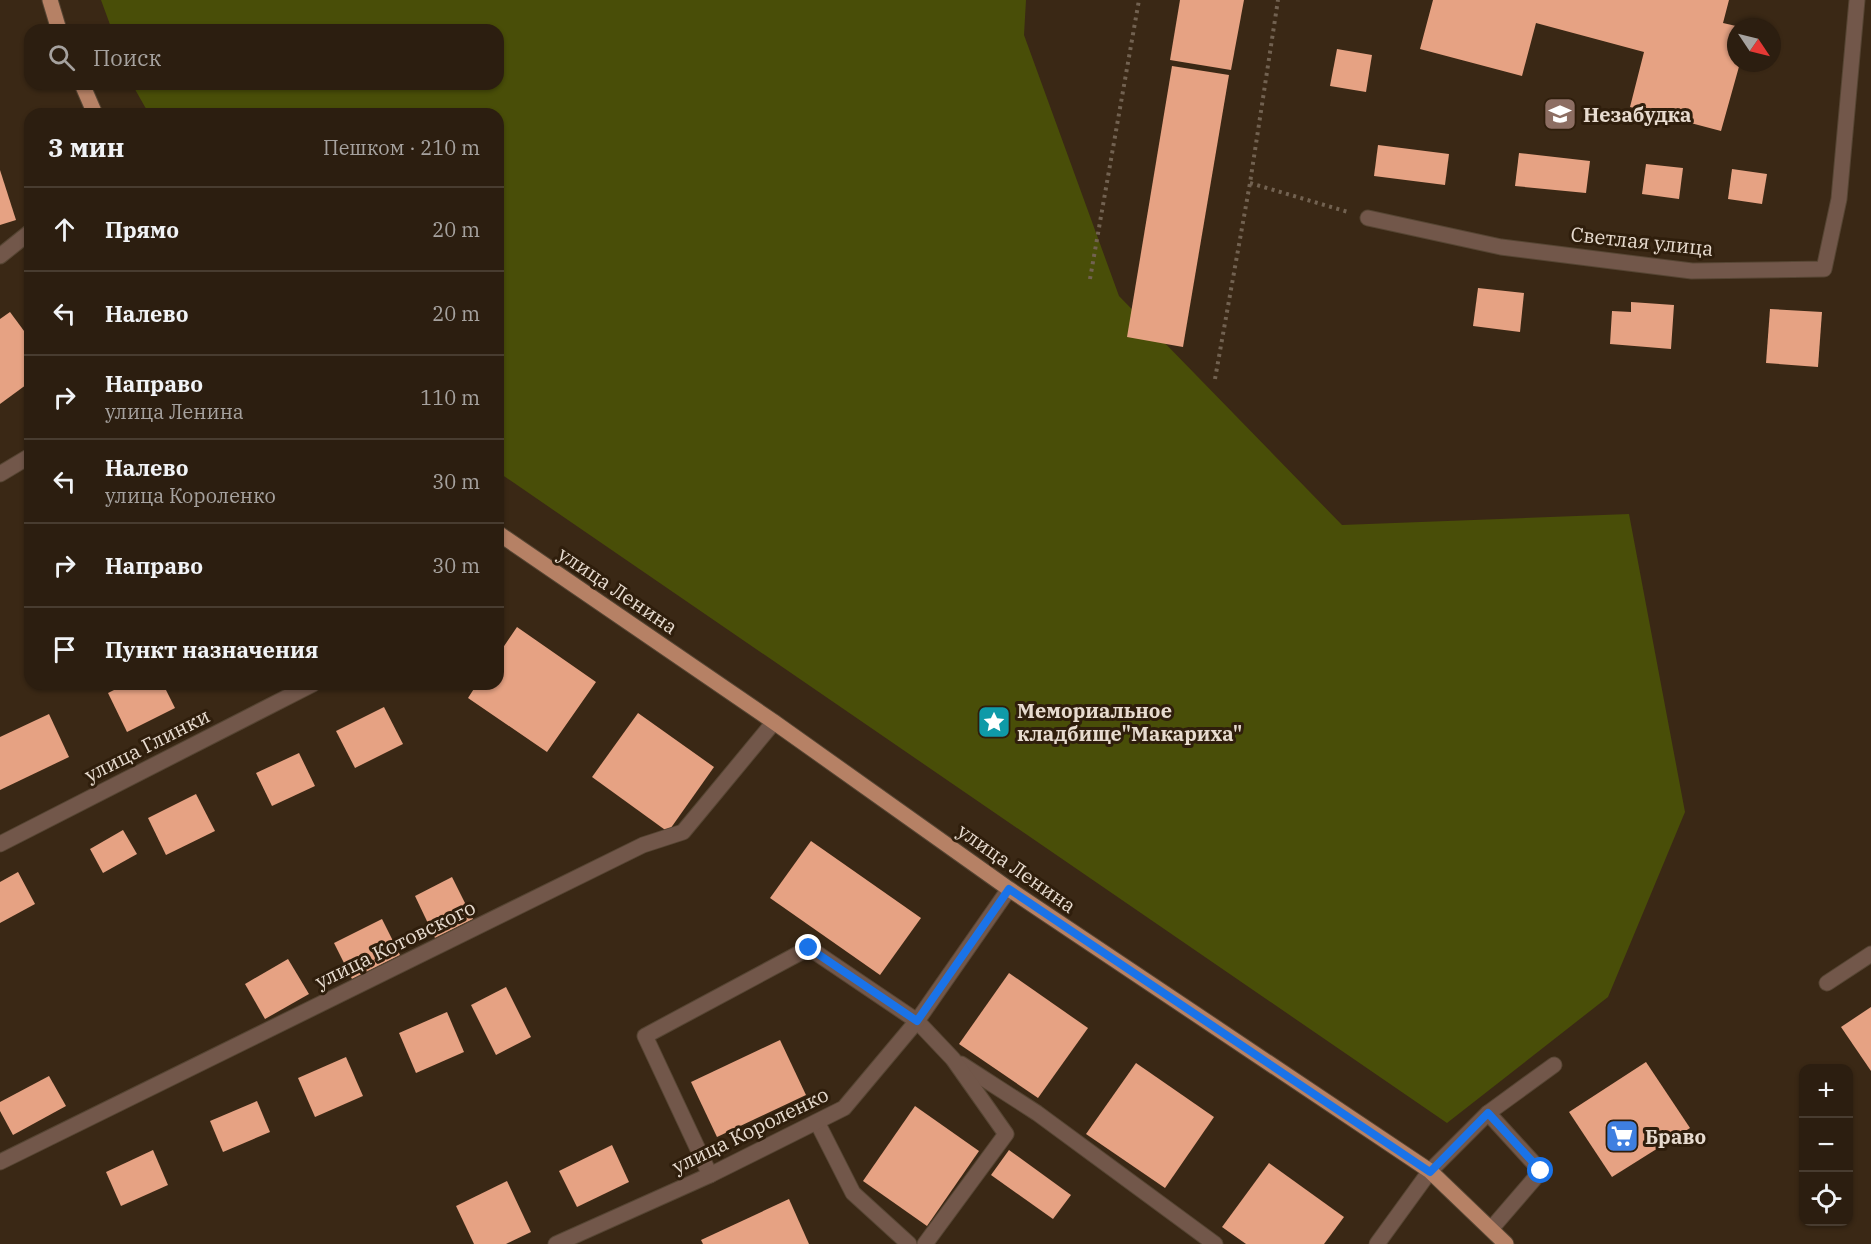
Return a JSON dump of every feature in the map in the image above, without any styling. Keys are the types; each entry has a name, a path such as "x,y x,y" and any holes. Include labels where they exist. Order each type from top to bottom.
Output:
{"main road":[{"path":"50,0 57,24"},
{"path":"85,90 92,108"},
{"name":"улица Ленина","path":"504,536 774,722 1009,889 1430,1172 1506,1244"}],"street":[{"name":"Светлая улица","path":"1368,218 1501,247 1692,271 1824,268 1839,199 1857,0"},
{"path":"0,256 24,237"},
{"path":"0,474 24,460"},
{"name":"улица Глинки","path":"0,844 301,690"},
{"name":"улица Котовского","path":"0,1162 643,845 683,832 774,722"},
{"name":"улица Короленко","path":"556,1244 710,1175 844,1108 917,1021 1009,889"},
{"path":"710,1175 645,1036 809,948 917,1021 953,1059 1006,1134 925,1244"},
{"path":"1827,983 1871,954"},
{"path":"953,1059 1037,1113 1215,1244"},
{"path":"1377,1244 1430,1172 1488,1113 1554,1065"},
{"path":"1488,1113 1541,1171 1491,1229"},
{"path":"817,1122 853,1193 909,1244"}],"path":[{"path":"1090,279 1139,0"},
{"path":"1215,379 1250,183 1278,0"},
{"path":"1250,183 1368,218"}],"green space":[{"path":"101,0 1026,0 1024,35 1119,296 1342,525 1629,514 1685,812 1608,997 1447,1123 504,476 504,108 146,108 135,90 504,90 504,24 110,24"}],"building":[{"path":"1180,0 1244,0 1231,70 1170,60"},
{"path":"1433,0 1729,0 1723,23 1727,24 1727,72 1737,72 1721,131 1630,107 1644,52 1536,23 1522,76 1420,49"},
{"path":"1337,49 1372,55 1366,92 1330,86"},
{"path":"1172,66 1229,75 1183,347 1127,337"},
{"path":"1378,145 1449,154 1445,185 1374,176"},
{"path":"1519,153 1590,161 1586,193 1515,186"},
{"path":"1646,164 1683,168 1679,199 1642,194"},
{"path":"1732,169 1767,174 1762,204 1728,199"},
{"path":"0,170 16,220 0,225"},
{"path":"1478,288 1524,293 1520,332 1473,326"},
{"path":"1631,302 1674,305 1671,349 1610,344 1612,311 1631,312"},
{"path":"1770,309 1822,312 1818,367 1766,363"},
{"path":"10,312 24,331 24,386 0,404 0,319"},
{"path":"517,627 596,682 547,752 468,698 473,690 504,690 504,646"},
{"path":"114,690 166,690 175,708 127,732 108,693"},
{"path":"384,707 403,744 355,768 336,731"},
{"path":"638,713 714,767 668,832 592,777"},
{"path":"49,714 69,757 0,790 0,737"},
{"path":"299,753 315,786 272,806 256,773"},
{"path":"196,794 215,831 166,855 148,818"},
{"path":"123,830 137,854 103,873 90,849"},
{"path":"811,841 921,918 880,975 770,898"},
{"path":"18,872 35,904 0,923 0,882"},
{"path":"452,877 473,919 435,938 415,896"},
{"path":"382,919 400,955 352,979 334,943"},
{"path":"288,959 309,994 265,1019 245,984"},
{"path":"1009,973 1088,1028 1038,1098 959,1044"},
{"path":"506,987 531,1037 496,1055 471,1005"},
{"path":"1871,1007 1871,1071 1841,1027"},
{"path":"447,1012 464,1052 416,1073 399,1033"},
{"path":"780,1040 806,1095 717,1137 691,1082"},
{"path":"346,1057 363,1096 315,1117 298,1078"},
{"path":"1646,1062 1690,1128 1612,1177 1569,1112"},
{"path":"1136,1063 1214,1117 1165,1188 1086,1134"},
{"path":"49,1076 66,1106 13,1135 0,1111 0,1102"},
{"path":"257,1101 270,1132 223,1152 210,1121"},
{"path":"915,1106 979,1151 927,1226 863,1181"},
{"path":"612,1145 629,1182 577,1207 559,1171"},
{"path":"153,1150 168,1185 121,1206 106,1172"},
{"path":"1009,1150 1071,1195 1053,1219 991,1175"},
{"path":"1269,1163 1344,1217 1324,1244 1246,1244 1222,1227"},
{"path":"507,1181 531,1232 506,1244 474,1244 456,1206"},
{"path":"789,1199 809,1244 703,1244 701,1240"}],"place":[{"name":"Незабудка","path":"1560,114"},
{"name":"Мемориальное кладбище\"Макариха\"","path":"994,722"},
{"name":"Браво","path":"1622,1136"}],"route":[{"path":"809,948 917,1021 1009,889 1430,1172 1488,1113 1541,1171"}]}
